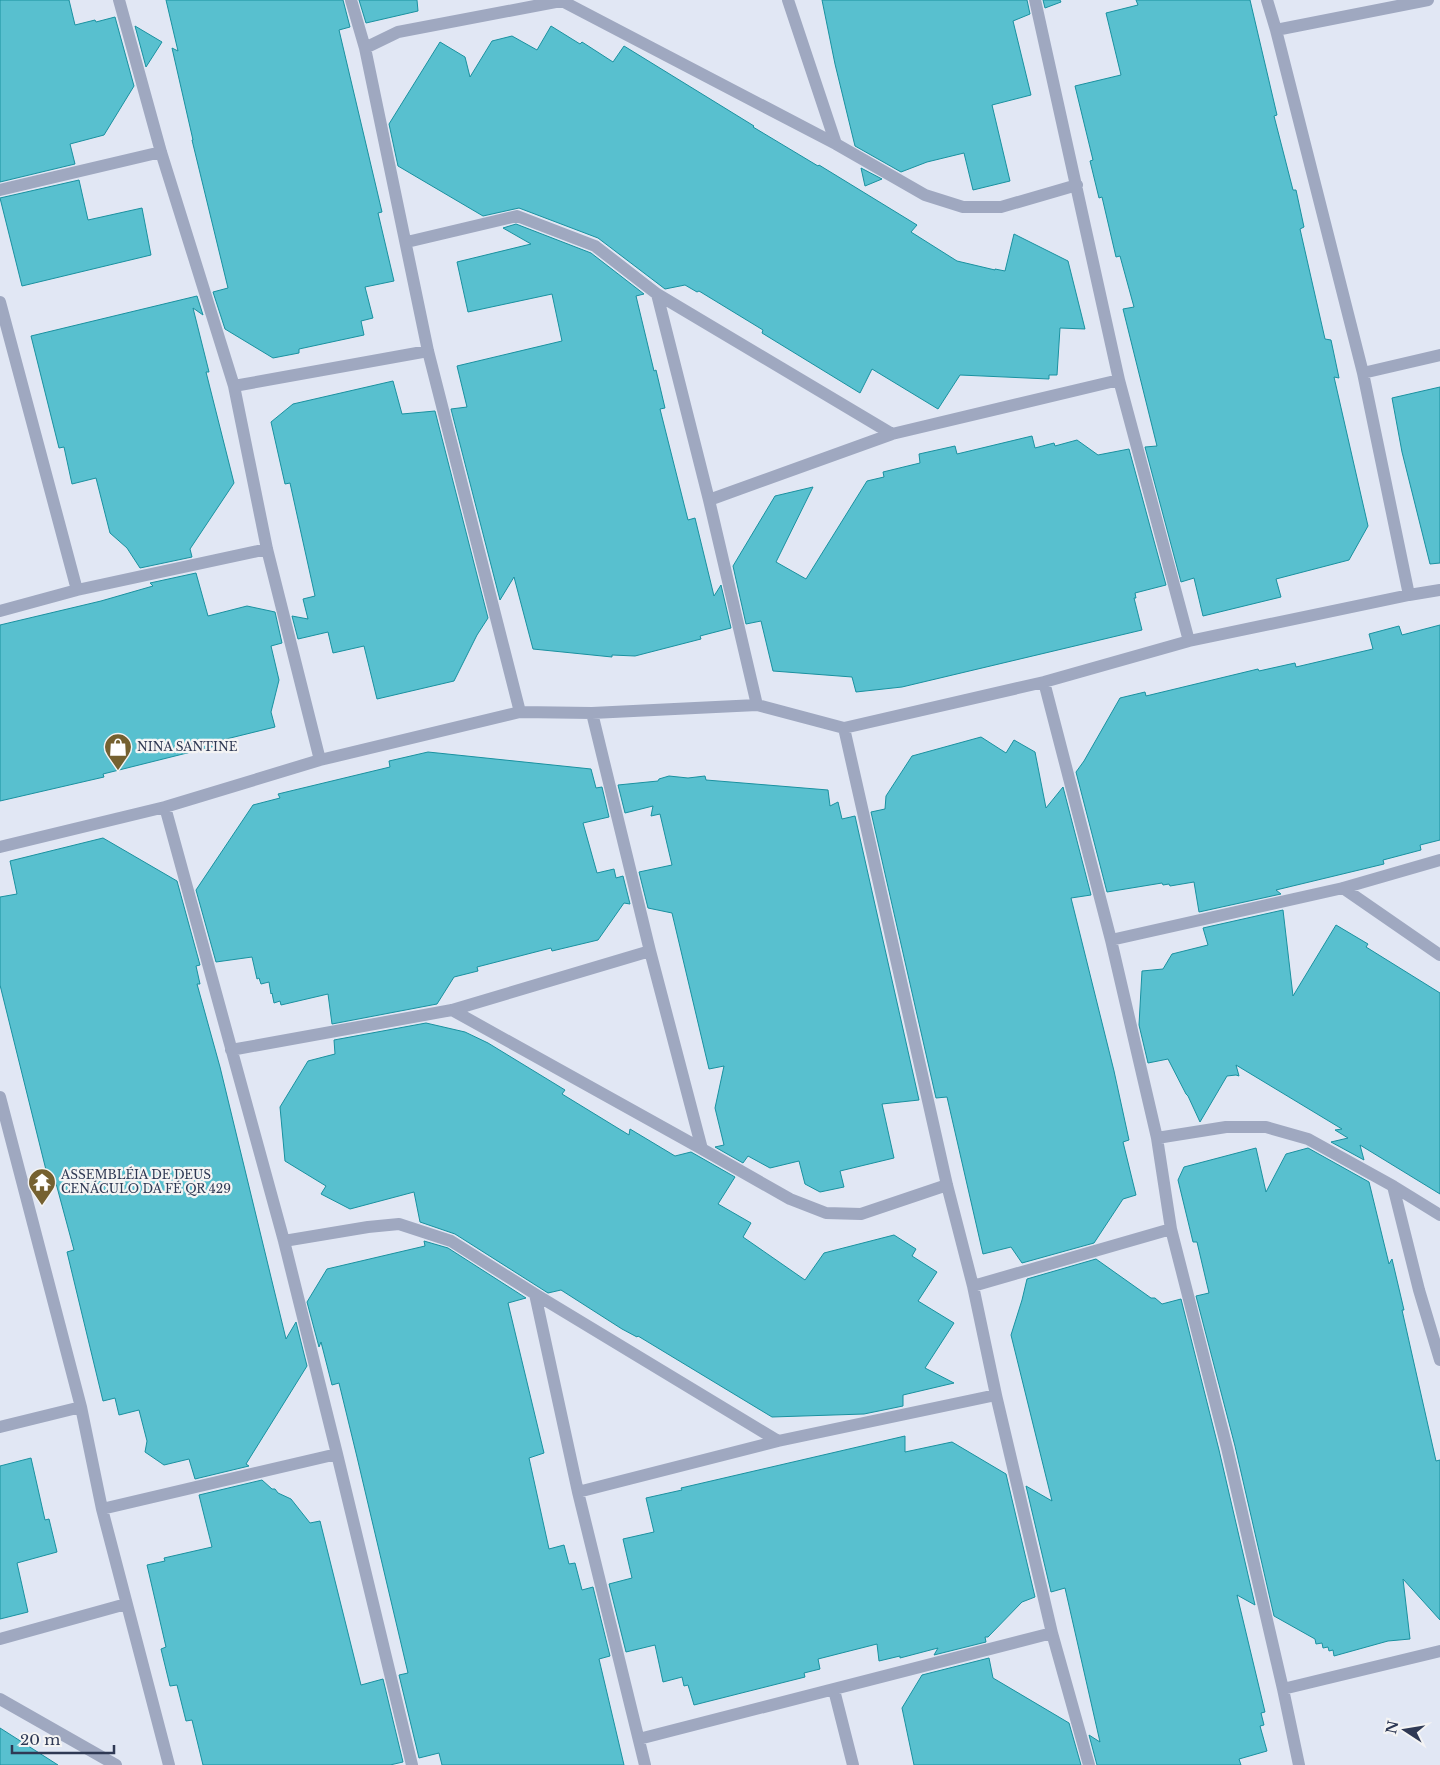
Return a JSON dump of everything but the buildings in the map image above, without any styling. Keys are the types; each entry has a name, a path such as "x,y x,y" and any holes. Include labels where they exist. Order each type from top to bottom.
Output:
{"street":[{"path":"119,0 161,152 234,386 268,549 320,760"},
{"path":"351,0 365,48 407,242 428,351 520,712"},
{"path":"365,48 398,32 564,0 836,144 925,195 963,207 1001,207 1077,185"},
{"path":"788,0 836,144"},
{"path":"1036,0 1119,380 1189,641"},
{"path":"1267,0 1364,373 1409,595"},
{"path":"1276,30 1428,0"},
{"path":"0,190 161,152"},
{"path":"407,242 517,216 595,246 657,294 892,434"},
{"path":"657,294 709,500 757,705"},
{"path":"0,302 77,590"},
{"path":"234,386 428,351"},
{"path":"1364,373 1440,355"},
{"path":"709,500 892,434 1119,380"},
{"path":"0,611 77,590 268,549"},
{"path":"0,846 165,807 320,760 520,712 592,713 757,705 844,728 1044,682 1189,641 1440,590"},
{"path":"1044,682 1112,940 1157,1138 1171,1229 1227,1448 1283,1689 1298,1765"},
{"path":"592,713 650,951 702,1149"},
{"path":"844,728 947,1185 973,1286 996,1395 1052,1633 1089,1765"},
{"path":"165,807 284,1241 412,1765"},
{"path":"1112,940 1343,888 1440,860"},
{"path":"1343,888 1440,955"},
{"path":"231,1050 452,1010 650,951"},
{"path":"452,1010 790,1199 826,1213 861,1214 947,1185"},
{"path":"0,1097 81,1407 102,1509 168,1765"},
{"path":"1157,1138 1226,1127 1266,1127 1308,1139 1393,1186 1440,1215"},
{"path":"1393,1186 1419,1290 1440,1360"},
{"path":"284,1241 368,1227 400,1224 451,1241 535,1294 778,1440"},
{"path":"973,1286 1171,1229"},
{"path":"535,1294 578,1492 645,1765"},
{"path":"578,1492 778,1440 996,1395"},
{"path":"0,1427 81,1407"},
{"path":"102,1509 337,1454"},
{"path":"0,1639 126,1604"},
{"path":"639,1739 1052,1633"},
{"path":"1283,1689 1440,1651"},
{"path":"834,1690 853,1765"},
{"path":"0,1699 116,1765"}],"place":[{"name":"NINA SANTINE","path":"118,771"},
{"name":"ASSEMBLÉIA DE DEUS CENÁCULO DA FÉ QR 429","path":"42,1206"}]}
